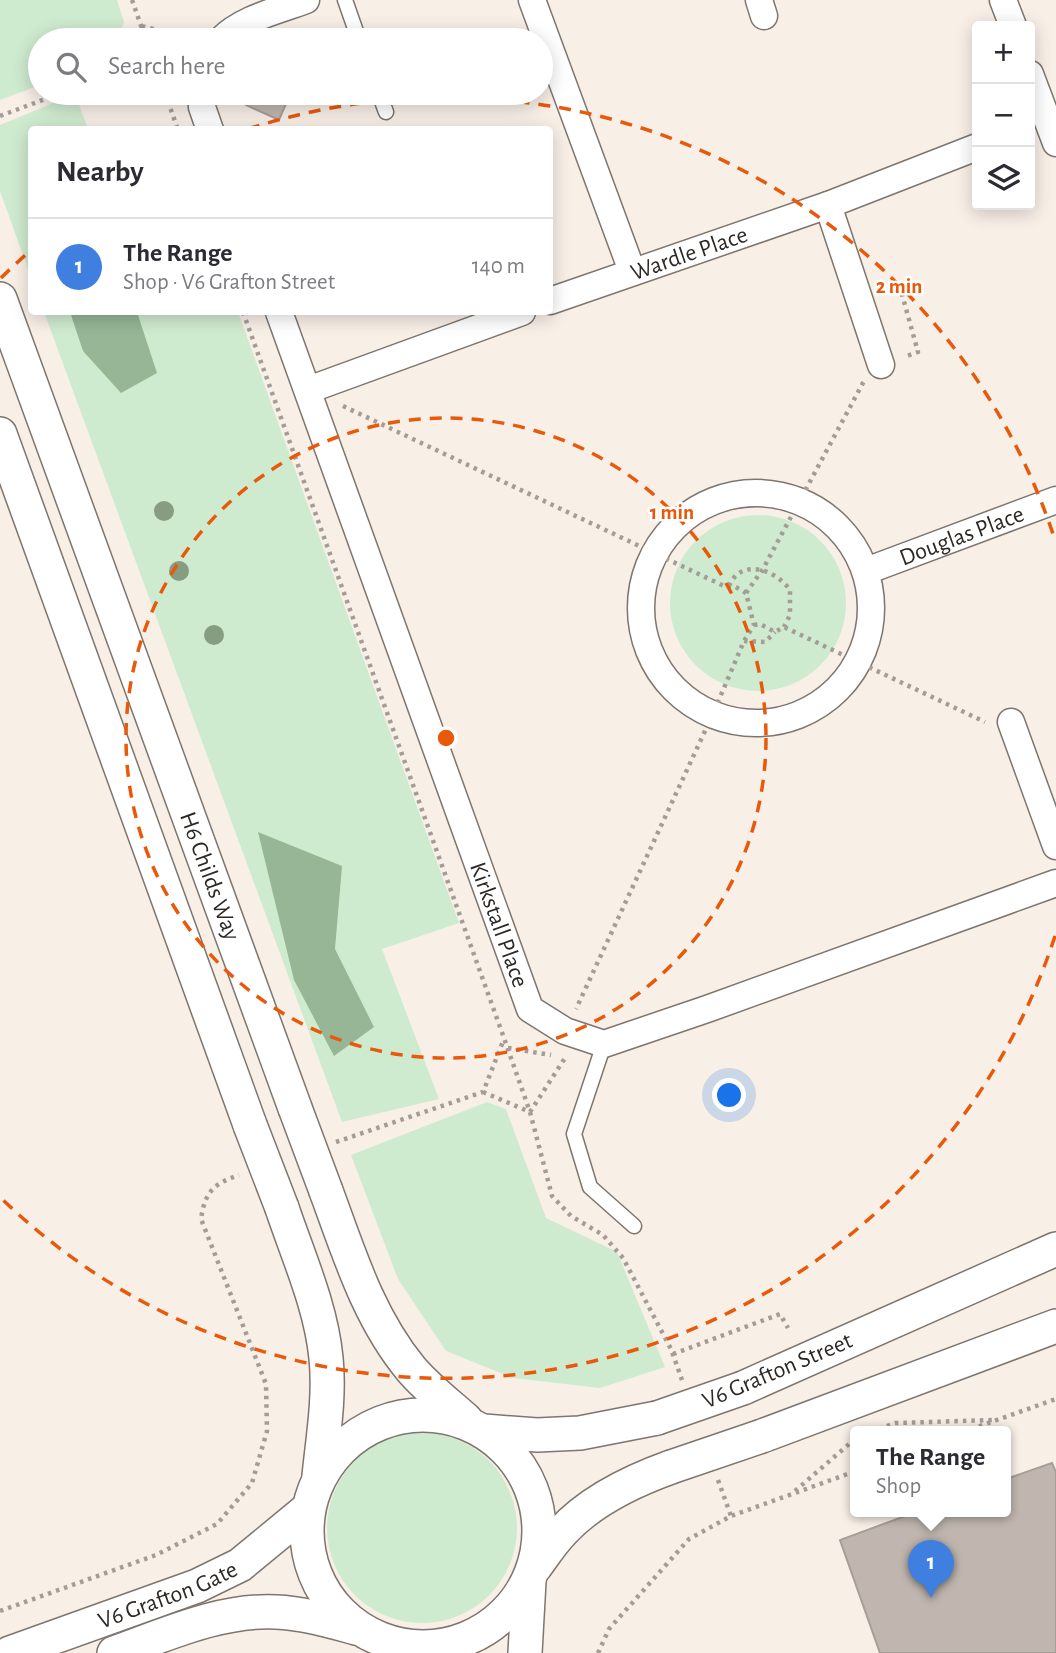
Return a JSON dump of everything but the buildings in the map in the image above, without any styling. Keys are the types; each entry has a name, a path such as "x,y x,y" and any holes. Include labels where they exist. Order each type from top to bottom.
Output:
{"street":[{"path":"238,28 246,22 306,0"},
{"path":"532,0 542,28"},
{"path":"1003,0 1011,21"},
{"path":"553,57 632,271"},
{"path":"1032,84 1044,130"},
{"path":"202,105 209,126"},
{"name":"Wardle Place","path":"553,301 632,271 828,205 972,149"},
{"path":"828,205 881,365"},
{"name":"H6 Childs Way","path":"0,299 358,1277 379,1322 412,1370 477,1427"},
{"name":"Kirkstall Place","path":"280,315 530,1009 565,1031 604,1044"},
{"path":"308,390 514,315"},
{"name":"H6 Childs Way","path":"0,434 312,1294 326,1356 327,1402 313,1494"},
{"name":"Douglas Place","path":"764,492 799,500 828,516 836,524 851,541 866,571 872,601 870,632 860,661 836,692 804,714 767,724 729,721 712,716 682,697 658,670 644,637 640,601 654,552 669,531 696,509 729,495 764,492"},
{"name":"Douglas Place","path":"866,571 1056,500"},
{"path":"1014,730 1056,846"},
{"path":"604,1044 1056,883"},
{"name":"V6 Grafton Street","path":"477,1427 537,1435 580,1433 657,1418 743,1388 1056,1249"},
{"path":"525,1653 531,1575 539,1540 537,1508 527,1477 509,1451 477,1427 436,1414 401,1416 367,1428 338,1449 313,1494 306,1543 315,1576 333,1605 378,1644 421,1647 454,1643 485,1629 511,1607 531,1575 562,1532 590,1506 652,1474 762,1436 1056,1326"},
{"name":"V6 Grafton Gate","path":"10,1653 197,1586 240,1565 313,1494"},
{"name":"V6 Grafton Gate","path":"114,1653 221,1617 274,1612 315,1617 378,1644"}],"lane":[{"path":"345,0 355,28"},
{"path":"383,105 386,112"},
{"path":"604,1044 574,1134 590,1188 634,1226"}],"path":[{"path":"132,0 141,26 149,28"},
{"path":"0,116 29,105"},
{"path":"169,105 177,126"},
{"path":"565,1031 712,716 744,641 754,625 746,593 763,569 871,368 918,352 900,288 875,296"},
{"path":"308,390 724,586 746,593"},
{"path":"729,586 741,571 763,569 775,575 790,590 790,615 784,627 765,642 744,641"},
{"path":"754,625 760,624 775,632"},
{"path":"784,627 1014,730"},
{"path":"483,1092 505,1038"},
{"path":"327,1145 483,1092 530,1112 566,1057 508,1048"},
{"path":"0,1611 156,1555 217,1524 252,1483 267,1431 266,1384 201,1219 205,1198 213,1189 223,1181 249,1172"},
{"path":"673,1354 780,1314 788,1328"},
{"path":"979,1426 1056,1399"},
{"path":"887,1426 895,1423 995,1420"},
{"path":"791,1494 850,1443"},
{"path":"598,1653 609,1629 689,1539 731,1516 850,1473"}],"green space":[{"path":"0,0 117,0 124,22 122,28 28,28 28,90 0,100"},
{"path":"48,105 79,105 87,126 28,126 28,269 0,191 0,125"},
{"path":"45,315 239,315 459,923 382,949 439,1099 342,1122"},
{"path":"71,315 138,315 157,373 121,393 83,351"},
{"path":"758,515 792,522 820,541 839,569 846,603 839,637 820,665 792,684 758,691 724,684 696,665 677,637 670,603 677,569 696,541 724,522"},
{"path":"258,832 342,866 335,949 374,1027 334,1056 294,980"},
{"path":"487,1102 506,1109 546,1218 617,1252 665,1367 600,1388 513,1378 446,1351 398,1279 351,1155"},
{"path":"422,1433 458,1440 489,1461 510,1492 517,1528 510,1564 489,1595 458,1616 422,1623 386,1616 355,1595 334,1564 327,1528 334,1492 355,1461 386,1440"}],"place":[{"name":"The Range","path":"931,1598"}]}
